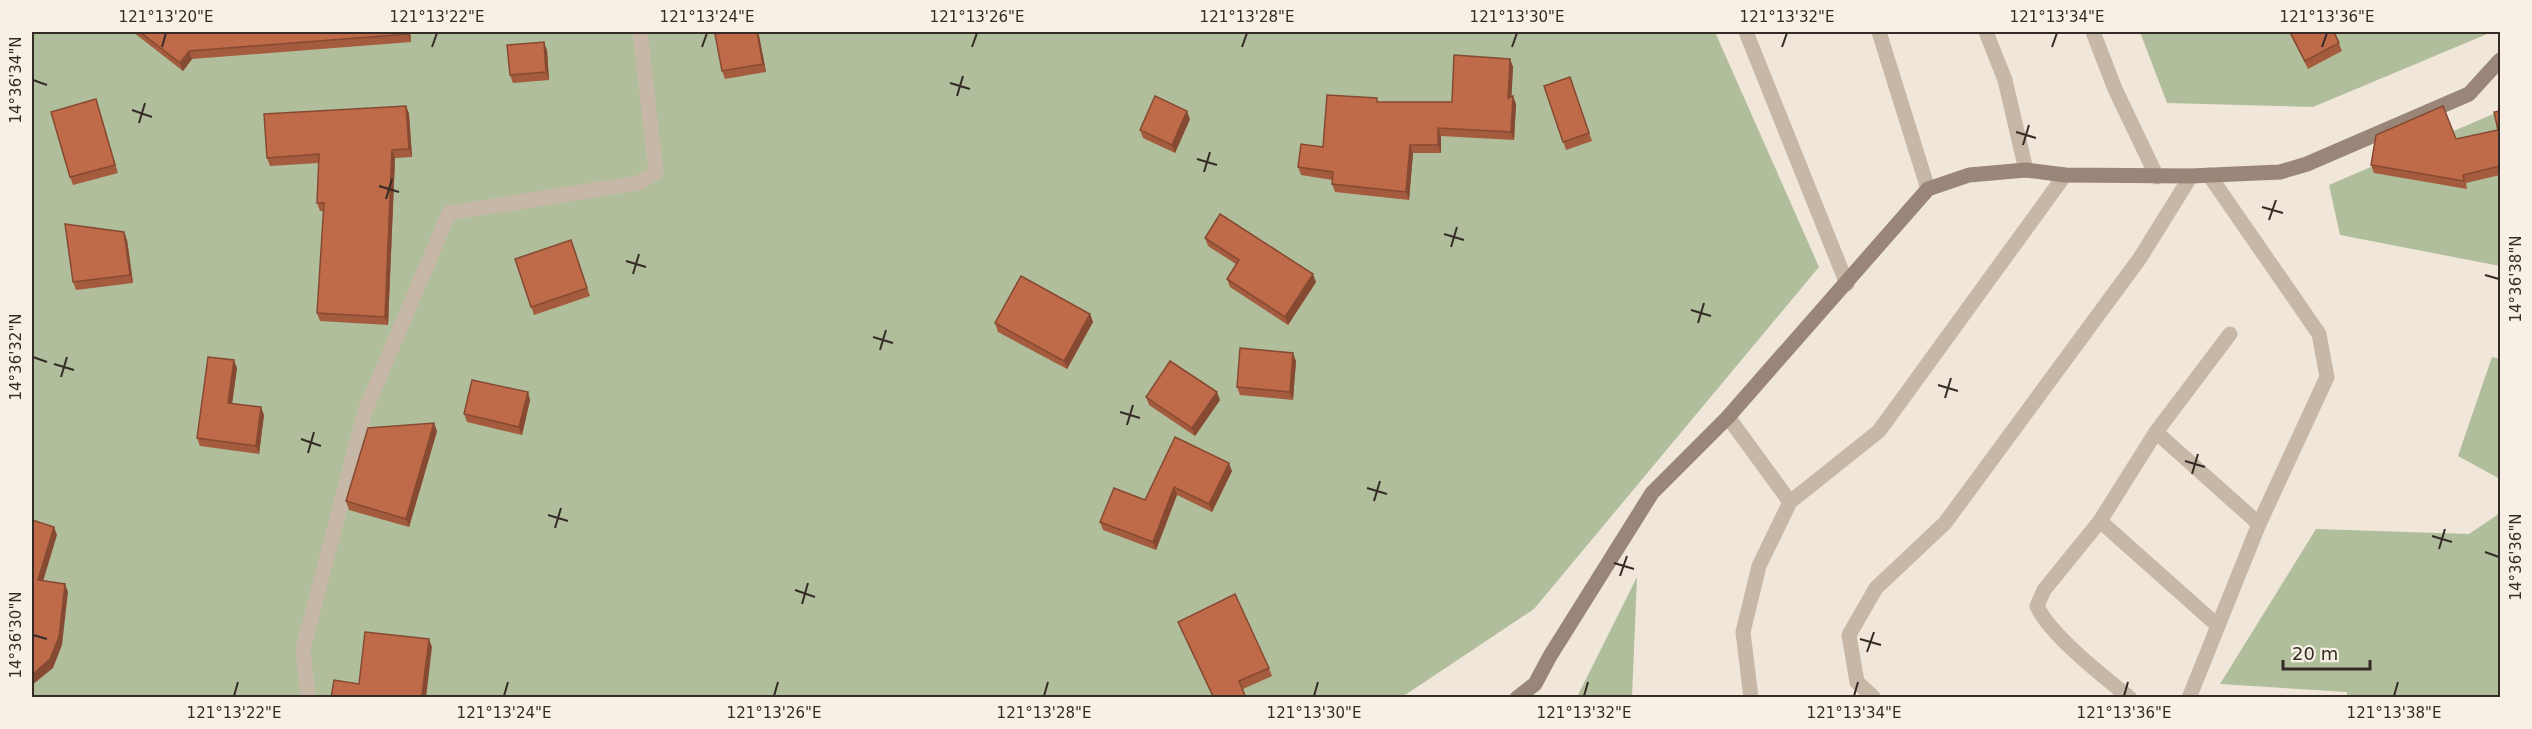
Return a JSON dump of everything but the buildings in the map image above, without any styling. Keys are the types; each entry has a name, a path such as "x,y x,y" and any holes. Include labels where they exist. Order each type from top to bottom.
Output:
{"street":[{"path":"308,698 303,649 365,411 449,213 639,183 656,172 640,32"},
{"path":"1746,32 1847,284"},
{"path":"1879,32 1928,189"},
{"path":"1986,32 2005,80 2026,170"},
{"path":"2092,32 2115,89 2157,177"},
{"path":"1517,698 1535,684 1550,656 1652,494 1728,417 1928,189 1968,175 2026,170 2065,175 2157,177 2280,172 2307,164 2469,94 2500,60"},
{"path":"1751,698 1743,633 1759,566 1790,502 1879,431 2065,175"},
{"path":"2189,698 2259,524 2327,376 2319,334 2209,175"},
{"path":"1874,698 1857,682 1849,635 1876,588 1945,523 2140,258 2191,177"},
{"path":"2128,697 2054,631 2042,618 2037,606 2044,590 2100,520 2156,432 2230,334"},
{"path":"1728,417 1790,502"},
{"path":"2156,432 2259,524"},
{"path":"2100,520 2217,626"}],"green space":[{"path":"32,32 1715,32 1819,267 1534,609 1402,697 32,697"},
{"path":"2140,32 2492,32 2313,107 2167,103"},
{"path":"2500,111 2500,266 2340,235 2329,185"},
{"path":"2492,357 2500,359 2500,479 2458,456"},
{"path":"2500,513 2500,697 2347,698 2347,692 2220,684 2316,529 2469,534"},
{"path":"1637,577 1632,697 1577,697"}]}
